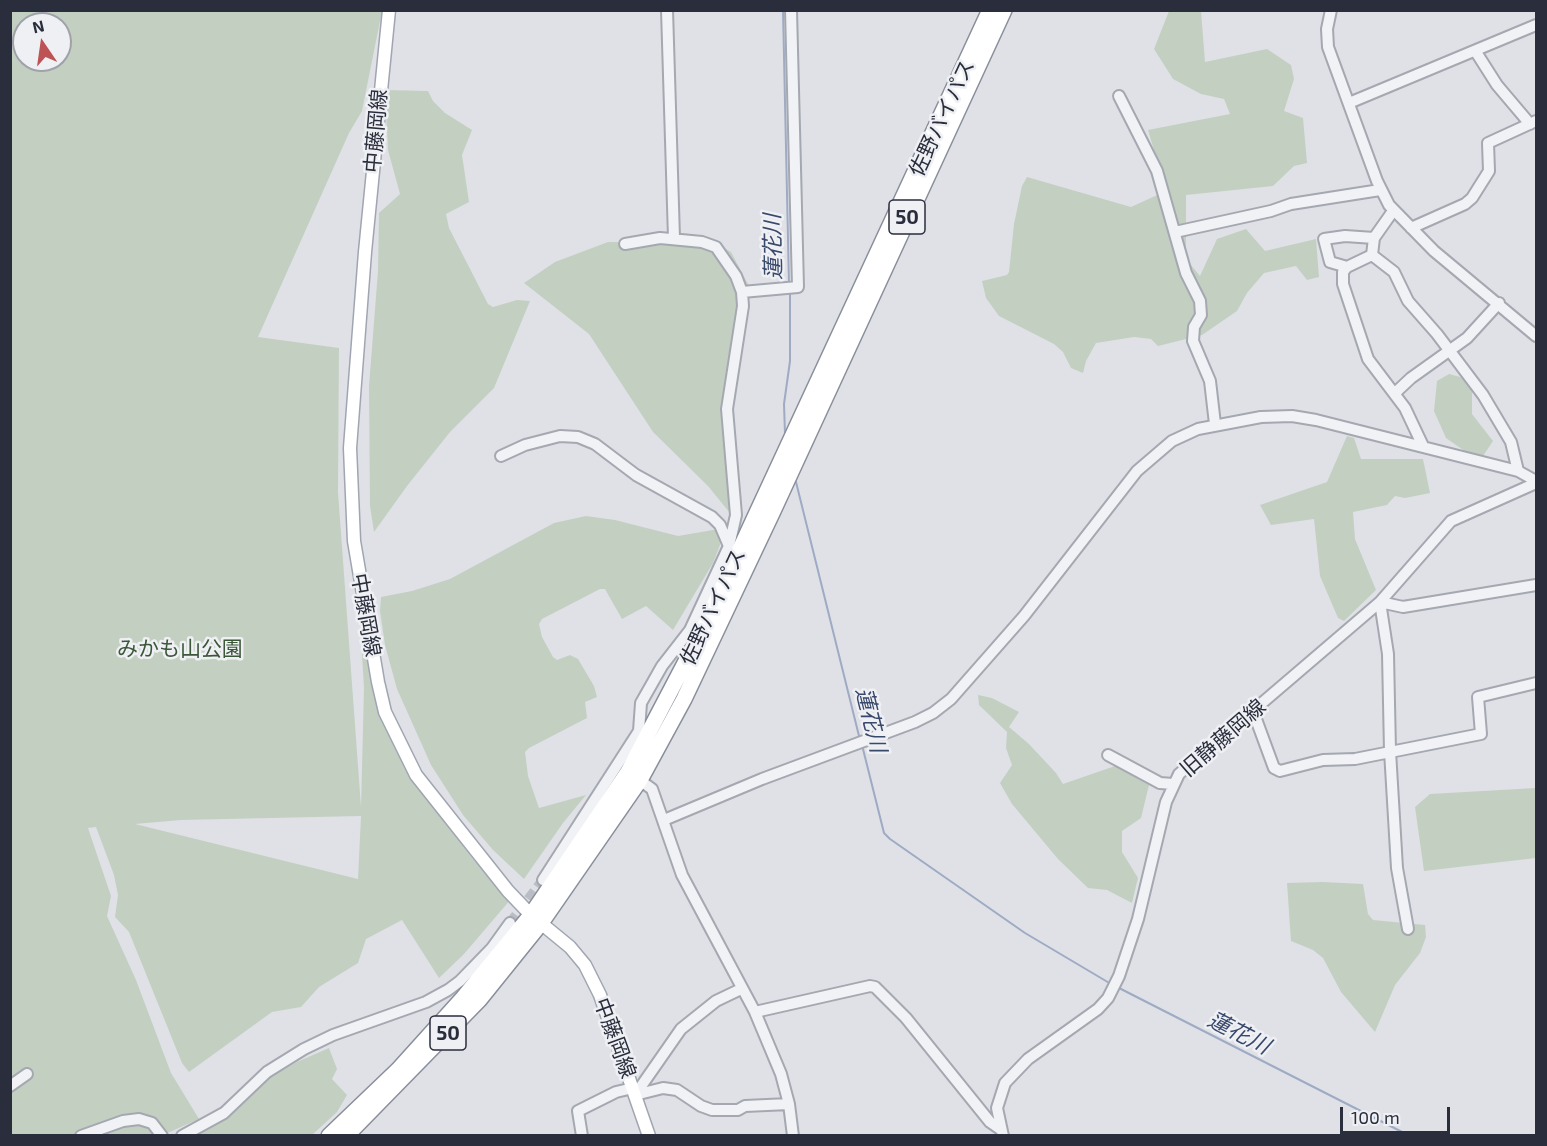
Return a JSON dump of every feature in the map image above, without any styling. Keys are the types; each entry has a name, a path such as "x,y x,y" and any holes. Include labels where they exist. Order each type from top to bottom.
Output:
{"highway":[{"name":"佐野バイパス","path":"629,773 704,627 990,10"},
{"name":"佐野バイパス","path":"346,1136 479,1000 536,919 629,773 684,699 1004,10"},
{"name":"佐野バイパス","path":"329,1136 420,1046 536,919"}],"main road":[{"name":"中藤岡線","path":"389,10 352,416 351,497 362,593 382,702 399,746 433,798 508,891 536,919 570,947 585,965 600,995 649,1136"}],"street":[{"path":"667,10 674,238"},
{"path":"742,292 790,287 791,10"},
{"path":"1331,10 1327,29 1328,47 1380,190 1393,211 1536,336"},
{"path":"1349,103 1476,52 1536,25"},
{"path":"1411,228 1465,204 1472,198 1489,171 1488,143 1533,122 1497,86 1476,52"},
{"path":"1119,96 1157,171 1186,273 1200,301 1201,315 1194,327 1193,341 1210,381 1215,424"},
{"path":"1175,232 1271,211 1291,204 1380,190"},
{"path":"1372,255 1374,238 1393,211"},
{"path":"1347,267 1330,262 1324,239 1345,236 1374,238"},
{"path":"543,880 629,773 639,731 640,703 662,666 690,630 729,546 736,515 727,410 743,306 742,292 726,259 716,247 674,238 626,244"},
{"path":"1372,255 1347,267 1343,272 1343,284 1362,344 1375,369 1395,393 1414,424 1423,446"},
{"path":"1372,255 1394,272 1408,301 1483,394 1504,429 1514,452 1518,471"},
{"path":"1395,393 1410,378 1467,338 1499,303"},
{"path":"664,820 915,722 951,699 1024,616 1137,471 1172,441 1215,424 1241,418 1292,416 1334,423 1518,471 1536,482"},
{"path":"501,456 525,445 551,438 578,437 595,444 636,475 712,517 720,525 729,546"},
{"name":"旧静藤岡線","path":"1001,1132 998,1102 1002,1087 1011,1074 1028,1059 1098,1009 1108,998 1119,976 1138,919 1173,784 1179,774 1380,602 1451,521 1536,482"},
{"path":"1408,929 1397,868 1390,751 1388,654 1380,602 1403,607 1536,585"},
{"path":"1253,711 1274,768 1280,771 1323,760 1355,759 1481,734 1478,697 1536,683"},
{"path":"1108,755 1160,783 1173,784"},
{"path":"629,773 652,789 682,875 755,1012 781,1074 789,1104 793,1136"},
{"path":"182,1136 224,1113 267,1072 304,1049 426,1002 448,990 477,964 510,923"},
{"path":"755,1012 870,986 875,987 906,1018 990,1122 1001,1132"},
{"path":"634,1092 681,1029 716,1001 741,988"},
{"path":"10,1086 27,1074"},
{"path":"582,1136 578,1111 616,1092 663,1088 677,1090 701,1106 712,1110 738,1110 745,1106 789,1104"},
{"path":"81,1136 139,1119 152,1123 162,1136"}],"green space":[{"name":"みかも山公園","path":"10,11 382,11 362,111 349,133 258,337 339,348 338,492 361,807 364,688 362,654 365,641 375,689 419,788 472,858 511,899 464,954 439,978 402,920 366,939 358,963 319,987 301,1007 272,1012 189,1072 182,1063 129,932 115,917 118,895 114,875 96,827 88,828 111,896 107,916 136,980 171,1073 199,1119 163,1135 11,1135","holes":["361,816 358,879 135,824 181,820"]},
{"path":"1169,11 1201,11 1205,62 1267,49 1291,65 1294,79 1284,111 1303,118 1307,163 1294,166 1273,186 1186,195 1186,259 1200,276 1217,239 1246,229 1265,251 1316,239 1319,277 1307,280 1296,266 1264,273 1247,293 1237,311 1202,335 1158,346 1151,339 1134,337 1096,343 1086,361 1083,373 1071,368 1063,352 1054,344 999,316 986,298 982,281 1007,275 1009,272 1014,224 1022,186 1027,177 1131,207 1166,191 1148,130 1230,114 1224,99 1201,94 1173,79 1154,49"},
{"path":"385,90 428,91 433,101 445,113 472,130 462,155 469,202 446,214 449,228 488,304 493,307 517,300 530,301 494,388 450,432 374,532 370,506 369,386 378,271 379,213 400,194 388,150"},
{"path":"608,242 715,243 731,252 749,286 731,401 730,513 708,486 653,432 589,334 524,283 555,262"},
{"path":"1449,374 1464,378 1472,392 1472,414 1493,441 1483,456 1466,452 1446,438 1434,411 1437,381"},
{"path":"1347,436 1354,438 1361,459 1423,459 1430,493 1405,498 1395,496 1387,505 1353,512 1355,539 1376,590 1344,621 1338,618 1320,576 1314,519 1271,525 1260,505 1327,482"},
{"path":"586,516 615,520 678,536 719,529 720,545 713,563 673,630 646,606 622,619 605,589 600,589 542,619 539,624 542,637 553,657 557,660 570,655 578,659 594,686 597,697 585,702 587,718 525,752 528,776 539,808 586,795 563,823 524,879 493,850 463,815 431,765 397,689 385,645 380,611 381,597 412,591 450,579 554,523"},
{"path":"978,695 992,698 1019,712 1009,727 1029,744 1063,784 1115,766 1149,785 1141,818 1122,831 1122,852 1138,878 1132,903 1107,890 1088,888 1058,859 1012,804 1000,783 1012,765 1006,748 1007,732 979,705"},
{"path":"1536,788 1536,858 1424,871 1415,807 1430,794"},
{"path":"1287,883 1363,884 1368,914 1373,920 1425,925 1426,937 1420,953 1395,985 1375,1032 1341,992 1323,958 1313,950 1291,941"},
{"path":"329,1048 337,1069 332,1079 347,1095 337,1112 312,1135 196,1136 224,1120 271,1077"}],"waterway":[{"name":"蓮花川","path":"783,10 789,285"},
{"name":"蓮花川","path":"785,434 784,404 790,361 790,290"},
{"name":"蓮花川","path":"795,478 860,740"},
{"name":"蓮花川","path":"862,745 884,833 890,839 1025,933 1111,984"},
{"name":"蓮花川","path":"1119,988 1410,1136"}],"tunnel":[{"path":"510,923 543,880"}]}
